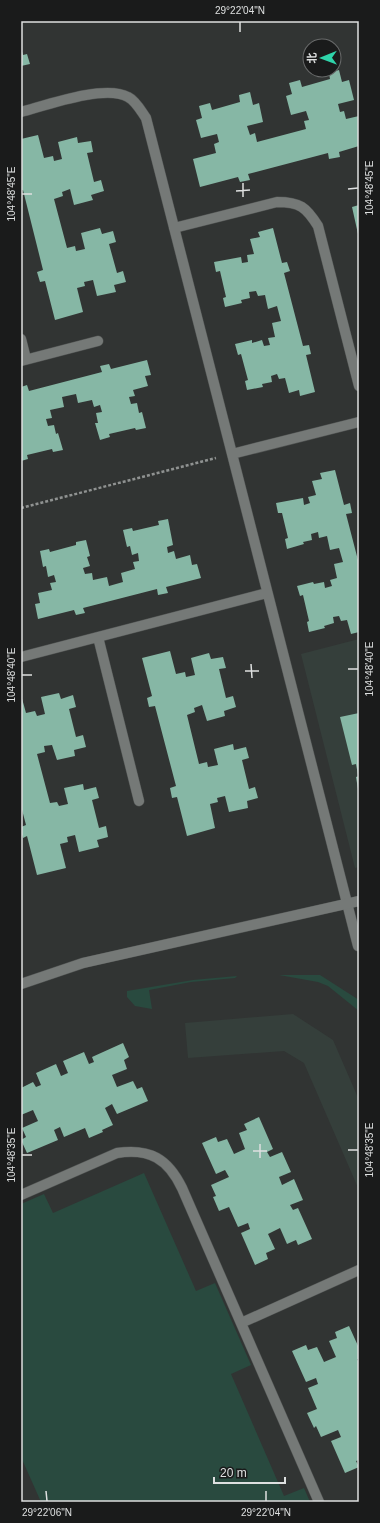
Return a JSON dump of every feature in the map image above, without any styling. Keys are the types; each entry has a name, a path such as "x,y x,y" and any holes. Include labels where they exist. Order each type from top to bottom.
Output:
{"street":[{"path":"21,112 96,93 112,92 128,97 138,106 146,118 358,946"},
{"path":"174,228 277,202 290,202 301,205 318,226 359,386"},
{"path":"21,339 24,360 98,341"},
{"path":"232,454 359,422"},
{"path":"21,657 268,593"},
{"path":"98,637 139,801"},
{"path":"21,984 83,963 359,901"},
{"path":"21,1196 117,1153 131,1151 149,1153 165,1162 176,1175 182,1188 319,1502"},
{"path":"241,1323 359,1270"}],"path":[{"path":"21,508 232,454"}],"shaded area":[{"path":"359,639 359,867 355,868 301,654"},
{"path":"293,1014 333,1040 359,1100 359,1190 304,1063 284,1051 188,1058 185,1023"}],"green space":[{"path":"279,975 320,975 359,1000 359,1011 328,986 318,982"},
{"path":"237,976 235,978 191,982 149,990 152,1009 135,1006 127,997 127,991 193,980"},
{"path":"144,1173 196,1291 215,1283 251,1365 231,1374 284,1496 304,1488 310,1502 41,1502 21,1457 21,1204 44,1194 53,1213"}],"building":[{"path":"21,48 23,55 27,54 30,64 21,66"},
{"path":"341,78 342,82 349,80 354,100 338,104 340,112 344,111 346,119 359,116 359,146 339,152 340,157 329,159 328,153 248,174 250,180 240,182 238,177 200,187 193,159 216,153 214,144 219,142 217,134 201,138 196,120 202,118 199,106 210,103 212,110 240,102 239,95 250,92 253,105 259,103 263,122 247,126 250,135 255,133 257,142 306,129 304,121 309,120 306,111 291,115 286,96 292,94 289,83 300,80 302,87 330,79"},
{"path":"38,135 44,158 53,156 54,161 62,159 58,142 77,137 78,143 91,141 93,152 87,153 94,182 101,180 104,191 91,195 93,200 74,205 70,189 62,192 63,196 54,199 67,248 75,246 76,251 85,249 81,233 100,228 102,234 113,231 116,242 109,244 117,273 123,271 126,282 114,285 116,292 97,296 93,280 84,282 85,286 77,288 83,312 55,320 45,281 40,282 37,272 43,270 23,190 21,190 21,139"},
{"path":"359,205 359,233 358,234 352,207"},
{"path":"273,228 282,263 287,262 290,271 284,273 303,346 309,345 311,354 306,355 315,392 300,396 299,390 289,393 285,378 279,379 277,374 271,376 272,382 262,384 263,387 247,390 245,381 248,380 241,354 238,355 235,344 252,340 252,343 262,340 264,346 270,345 268,338 275,337 272,323 281,321 277,306 268,309 265,295 258,296 256,291 249,292 250,298 241,300 242,303 225,307 223,298 226,297 220,271 216,272 214,262 241,257 242,263 248,262 247,255 254,254 250,239 260,237 258,232"},
{"path":"147,360 151,375 145,376 148,386 133,390 135,396 129,397 131,404 137,403 139,413 142,412 146,428 136,430 135,428 109,434 110,437 100,440 95,423 98,423 96,413 102,412 100,405 94,407 92,400 78,403 76,394 62,397 64,407 50,410 52,418 46,419 48,426 54,425 63,450 53,452 52,449 27,455 28,459 21,461 21,387 27,385 29,391 102,372 100,366 109,364 111,369"},
{"path":"335,470 344,505 350,503 352,513 346,514 359,564 359,632 351,634 347,620 341,621 339,616 333,617 334,623 324,626 325,628 309,632 307,622 309,621 303,595 300,596 297,586 313,582 314,584 324,582 325,588 332,586 330,580 337,578 334,564 343,562 339,548 330,550 327,536 319,538 318,532 311,534 312,540 287,549 285,539 288,538 282,513 278,513 276,503 303,498 304,505 310,503 308,497 316,495 312,481 322,479 320,473"},
{"path":"168,519 173,545 167,547 168,553 174,551 176,559 190,555 192,565 197,564 201,578 166,587 168,593 158,595 157,589 83,608 85,613 76,615 74,610 38,619 35,604 40,603 38,593 52,590 50,583 56,582 54,575 48,577 46,566 43,567 40,551 49,549 50,552 76,545 76,542 86,540 90,556 87,557 90,566 83,568 85,574 92,573 93,580 107,577 109,586 123,582 121,573 135,569 133,562 139,561 138,553 132,555 130,546 127,547 123,530 132,528 133,531 159,525 158,521"},
{"path":"170,651 176,674 185,672 186,677 195,675 191,658 209,653 211,659 223,657 226,668 219,669 226,698 233,696 236,707 224,711 225,716 207,721 202,705 194,708 195,712 187,715 199,764 207,762 208,767 218,765 214,749 233,744 234,750 246,747 249,758 242,760 249,789 255,787 258,798 247,801 248,808 229,812 225,796 217,798 218,802 210,804 215,828 187,836 177,797 172,798 170,788 176,786 155,706 149,707 147,698 152,696 142,658"},
{"path":"59,693 61,699 73,695 76,707 69,709 76,737 83,735 86,747 74,750 75,756 57,760 52,745 44,746 45,752 37,754 50,803 57,802 59,806 68,804 64,788 83,784 84,790 96,787 99,798 92,800 99,828 106,826 108,837 97,840 99,847 79,852 75,835 67,837 68,842 60,844 66,868 37,875 27,836 23,838 21,831 21,827 26,825 21,806 21,695 26,713 35,711 37,716 45,714 41,697"},
{"path":"359,713 358,775 356,764 352,765 340,717"},
{"path":"359,776 359,789 358,789 356,777"},
{"path":"123,1043 129,1057 124,1060 127,1069 112,1075 117,1087 133,1081 137,1089 142,1087 148,1101 117,1114 112,1104 105,1108 113,1125 102,1130 103,1132 89,1138 85,1128 64,1137 60,1127 54,1130 58,1140 27,1153 21,1140 26,1137 22,1128 38,1121 33,1110 21,1115 21,1088 33,1082 36,1087 41,1085 36,1073 56,1064 61,1076 68,1073 63,1061 84,1052 89,1064 94,1062 92,1057"},
{"path":"259,1117 273,1149 267,1152 270,1157 282,1152 291,1172 279,1177 282,1185 294,1179 303,1200 290,1205 293,1210 298,1208 312,1239 298,1245 296,1240 287,1244 280,1228 268,1234 275,1249 266,1253 268,1259 255,1265 241,1233 250,1229 248,1223 238,1227 229,1207 219,1211 213,1197 216,1196 211,1185 229,1177 225,1170 216,1174 202,1143 216,1137 218,1142 227,1139 234,1154 245,1149 239,1133 247,1130 244,1124"},
{"path":"349,1326 359,1348 359,1359 357,1359 359,1363 359,1460 356,1461 359,1467 345,1473 331,1441 341,1437 338,1430 321,1437 316,1426 314,1428 307,1413 317,1409 308,1388 318,1384 316,1378 306,1382 292,1351 306,1345 308,1350 317,1347 324,1362 336,1357 329,1341 337,1338 335,1332"}]}
